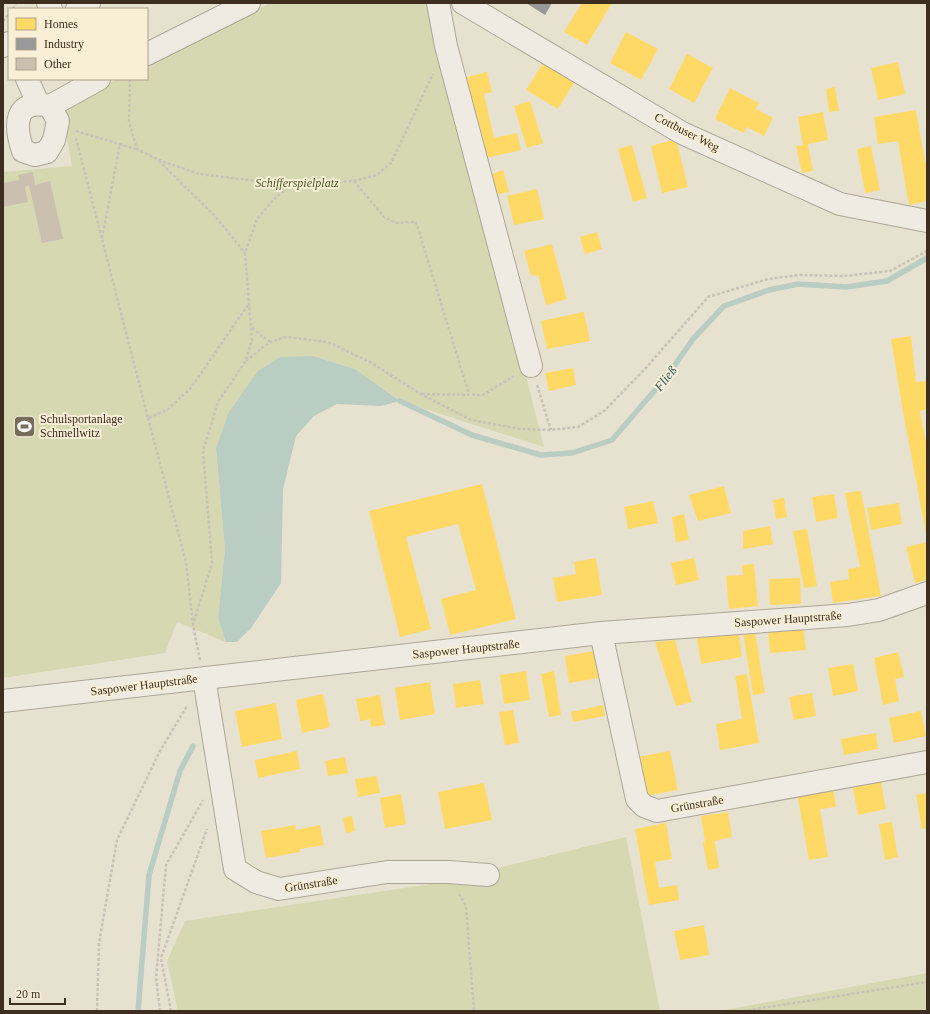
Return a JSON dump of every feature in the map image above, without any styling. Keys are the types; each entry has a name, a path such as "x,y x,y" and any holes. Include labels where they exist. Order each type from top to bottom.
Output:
{"street":[{"path":"79,8 89,3"},
{"path":"148,54 249,3"},
{"path":"438,3 446,46 532,366"},
{"name":"Cottbuser Weg","path":"463,3 682,133 840,204 927,221"},
{"path":"28,80 44,104 98,80"},
{"name":"Saspower Hauptstraße","path":"3,701 601,634 848,615 879,610 927,594"},
{"name":"Grünstraße","path":"601,634 637,798 644,806 657,811 927,762"},
{"name":"Grünstraße","path":"204,678 235,870 256,882 279,889 387,872 448,872 488,875"}],"path":[{"path":"204,678 193,625 186,562 101,240 74,130 137,149 159,160 199,174 291,185 353,181 377,175 391,163 446,46"},
{"path":"130,80 129,122 137,149"},
{"path":"101,240 120,144"},
{"path":"159,160 215,216 245,253"},
{"path":"353,181 384,216 396,223 416,222 469,394"},
{"path":"193,625 212,563 203,451 218,402 245,362 252,341 245,253 257,219 274,199 291,185"},
{"path":"245,362 270,342 286,337 328,342 370,362 420,394 471,420 521,429 551,430 578,427 604,411 645,369 708,297 768,279 800,275 844,276 890,271 927,251"},
{"path":"148,418 167,410 190,389 248,305"},
{"path":"252,328 270,342"},
{"path":"420,394 483,394 532,366 551,430"},
{"path":"97,1011 99,943 117,840 160,751 188,704"},
{"path":"160,1011 156,978 166,865 191,818 220,776"},
{"path":"171,1011 161,958 208,825"},
{"path":"448,872 466,906 474,1011"},
{"path":"743,1011 927,982"}],"green space":[{"name":"Schifferspielplatz","path":"270,3 431,3 544,447 400,401 355,369 313,356 216,448 225,550 218,618 226,642 177,622 165,653 3,678 3,172 72,166 62,107 116,80 148,80 148,64"},
{"path":"626,837 660,1011 178,1011 167,961 185,921 431,884"},
{"path":"927,973 927,1011 719,1011"}],"shaded area":[{"path":"313,356 355,369 400,401 381,406 337,404 314,416 296,436 283,489 281,583 251,628 237,642 226,642 218,618 225,550 216,448 229,412 258,371 280,357"}],"building: Homes":[{"path":"582,3 612,3 587,45 564,32"},
{"path":"626,32 658,49 641,80 610,63"},
{"path":"687,54 713,68 694,103 669,89"},
{"path":"898,62 905,94 878,100 871,68"},
{"path":"543,63 574,83 558,109 526,90"},
{"path":"487,72 492,92 484,94 494,138 517,133 521,150 481,159 463,78"},
{"path":"835,87 839,111 829,112 826,89"},
{"path":"730,88 759,103 756,109 773,118 764,136 747,127 744,133 715,119"},
{"path":"530,101 543,143 527,148 514,106"},
{"path":"916,110 925,162 927,161 927,201 909,205 898,141 878,144 874,117"},
{"path":"823,112 828,140 808,144 813,171 802,173 796,146 803,145 798,117"},
{"path":"676,139 688,187 662,193 651,146"},
{"path":"632,145 647,198 633,202 618,149"},
{"path":"871,146 880,190 865,193 857,149"},
{"path":"503,170 509,192 494,195 489,175"},
{"path":"537,189 544,219 514,225 507,196"},
{"path":"597,232 602,249 585,254 580,237"},
{"path":"552,244 567,299 546,305 538,275 531,276 524,251"},
{"path":"584,312 590,341 547,349 541,321"},
{"path":"911,336 916,382 927,381 927,409 920,411 927,448 926,533 891,339"},
{"path":"573,368 576,385 549,391 545,373"},
{"path":"482,484 516,619 450,635 441,599 476,590 458,524 406,537 431,629 400,637 369,511"},
{"path":"724,486 731,513 698,521 689,495"},
{"path":"861,491 881,596 833,603 830,582 849,579 848,569 860,567 845,493"},
{"path":"834,494 838,518 816,522 812,497"},
{"path":"784,498 787,517 776,519 773,500"},
{"path":"653,501 658,523 628,529 624,507"},
{"path":"899,503 902,524 871,530 867,508"},
{"path":"684,514 689,540 676,542 672,517"},
{"path":"770,526 773,544 743,549 743,531"},
{"path":"807,529 817,586 804,588 793,531"},
{"path":"927,542 927,580 915,583 906,547"},
{"path":"596,558 602,595 557,602 553,578 576,574 574,562"},
{"path":"694,558 699,580 676,585 671,563"},
{"path":"754,564 758,606 729,609 726,576 743,575 742,565"},
{"path":"800,578 801,604 770,605 769,579"},
{"path":"803,626 806,650 770,653 768,629"},
{"path":"755,631 765,693 753,695 743,632"},
{"path":"739,632 742,657 701,664 697,638"},
{"path":"675,640 692,702 676,706 655,642"},
{"path":"594,651 599,678 569,683 565,656"},
{"path":"898,652 904,677 895,679 899,701 883,705 874,658"},
{"path":"853,664 858,691 833,696 828,668"},
{"path":"526,671 530,700 504,704 500,675"},
{"path":"554,671 561,715 549,717 541,674"},
{"path":"747,674 759,743 720,750 716,724 742,719 735,676"},
{"path":"480,680 484,704 456,708 453,684"},
{"path":"430,682 435,714 400,720 395,688"},
{"path":"812,693 816,716 794,720 789,697"},
{"path":"323,694 330,727 302,733 296,700"},
{"path":"380,695 385,725 371,727 370,719 360,721 356,699"},
{"path":"276,703 282,739 242,747 235,711"},
{"path":"603,705 605,716 573,722 571,712"},
{"path":"513,710 519,743 505,745 499,712"},
{"path":"921,711 926,736 894,743 889,718"},
{"path":"876,733 878,749 844,755 841,739"},
{"path":"297,751 300,769 258,778 255,760"},
{"path":"670,751 678,790 645,796 637,757"},
{"path":"345,757 348,773 328,776 325,761"},
{"path":"377,776 380,793 358,797 355,779"},
{"path":"880,777 886,809 858,815 852,783"},
{"path":"484,783 492,820 445,829 438,792"},
{"path":"833,787 836,807 820,809 828,857 809,860 797,793"},
{"path":"927,793 927,828 922,829 916,795"},
{"path":"401,794 406,824 385,828 380,798"},
{"path":"728,812 732,837 715,841 719,868 708,870 703,843 705,842 701,816"},
{"path":"352,816 355,831 346,833 343,818"},
{"path":"892,822 898,857 885,860 879,824"},
{"path":"666,823 672,859 655,862 659,888 677,885 679,900 649,905 635,829"},
{"path":"295,825 296,830 320,825 324,845 300,849 300,852 266,858 261,831"},
{"path":"704,925 709,955 680,960 674,931"}],"building: Industry":[{"path":"526,3 552,3 545,15"}],"building: Other":[{"path":"33,172 35,185 50,181 63,239 42,243 29,185 25,187 28,202 3,207 3,183 19,180 18,175"}],"waterway":[{"name":"Fließ","path":"400,401 472,435 541,455 572,453 612,440 668,375 693,339 724,306 769,290 798,284 846,287 887,281 927,258"},
{"path":"138,1011 149,875 180,771 193,746"}],"place":[{"name":"Schulsportanlage Schmellwitz","path":"25,426"}]}
